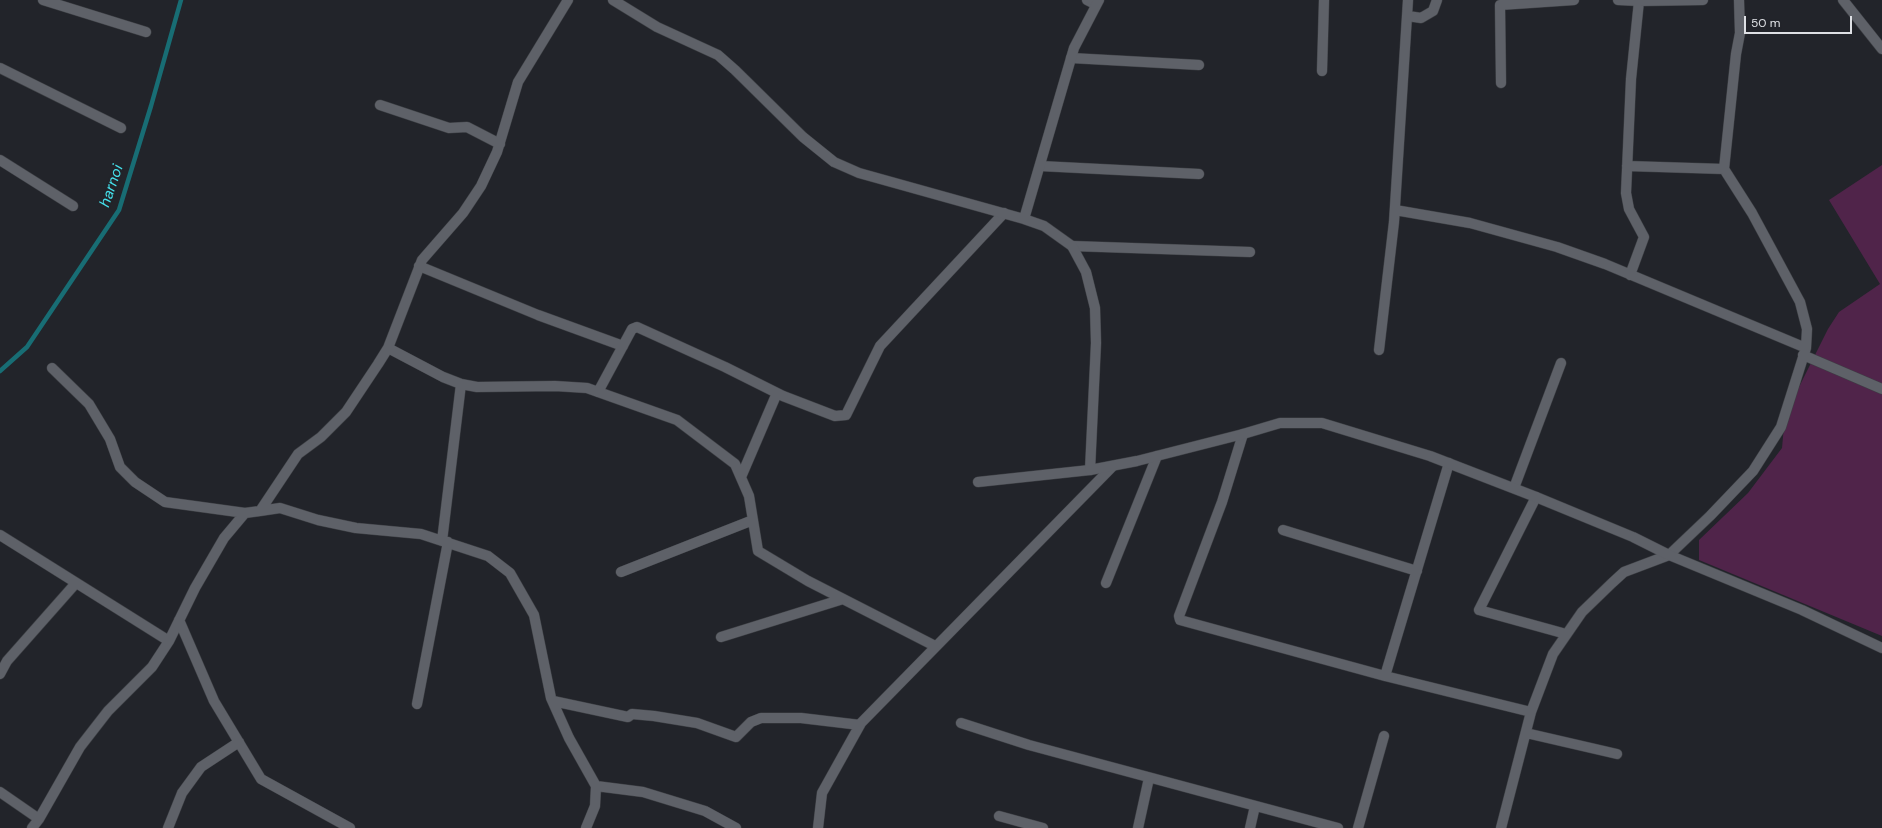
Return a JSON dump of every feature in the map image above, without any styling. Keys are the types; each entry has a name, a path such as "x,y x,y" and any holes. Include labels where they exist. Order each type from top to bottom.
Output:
{"street":[{"path":"43,0 146,32"},
{"path":"260,510 298,454 321,437 346,412 388,348 422,260 463,213 481,186 500,144 518,82 568,0"},
{"path":"613,0 657,27 718,55 802,137 834,162 859,173 1004,213 1044,226 1072,246 1086,272 1095,308 1096,344 1090,470"},
{"path":"1322,71 1324,0"},
{"path":"1379,350 1395,210 1408,0"},
{"path":"1408,16 1421,18 1433,11 1437,0"},
{"path":"1501,83 1500,2 1574,0"},
{"path":"1618,0 1703,0"},
{"path":"1501,828 1531,712 1553,654 1582,612 1624,572 1669,555 1710,516 1753,471 1781,427 1804,351 1807,329 1800,302 1752,213 1724,168 1736,54 1740,33 1739,0"},
{"path":"1843,0 1882,49"},
{"path":"1024,219 1074,48 1094,1"},
{"path":"1630,275 1644,237 1629,209 1626,193 1631,79 1639,1"},
{"path":"1071,58 1199,66"},
{"path":"0,68 121,128"},
{"path":"380,105 448,128 467,127 500,144"},
{"path":"0,160 73,206"},
{"path":"1040,166 1199,174"},
{"path":"1627,166 1724,168"},
{"path":"1395,210 1470,223 1557,247 1630,275 1804,351 1882,389"},
{"path":"598,392 632,329 637,327 725,367 777,393 835,416 846,415 880,346 1004,213"},
{"path":"1072,246 1250,252"},
{"path":"419,266 538,315 622,346"},
{"path":"388,348 443,377 461,384 477,387 587,388 677,420 735,464 749,496 758,551 808,581 935,646"},
{"path":"1514,488 1561,363"},
{"path":"52,368 89,404 110,439 120,467 135,482 165,502 245,514 260,510 280,508 326,522 356,528 421,534 488,556 510,573 534,616 542,661 553,701 569,738 596,786 595,806 586,828"},
{"path":"417,704 445,542 461,384"},
{"path":"741,476 777,393"},
{"path":"978,482 1114,466 1243,434 1280,423 1322,423 1449,464 1514,488 1633,537 1669,555 1802,610 1882,648"},
{"path":"1243,434 1222,502 1179,616 1180,620 1385,676 1531,712"},
{"path":"1106,583 1157,456"},
{"path":"1385,676 1449,464"},
{"path":"818,828 822,793 860,725 935,646 1075,507 1114,466"},
{"path":"1536,497 1480,610 1566,634"},
{"path":"32,828 39,819 80,747 108,711 152,667 169,641 195,588 224,538 245,514"},
{"path":"621,572 753,520"},
{"path":"1283,530 1417,571"},
{"path":"0,535 169,641"},
{"path":"0,674 7,661 76,582"},
{"path":"721,637 843,599"},
{"path":"179,620 214,701 261,779 350,828"},
{"path":"553,701 628,717 632,714 697,723 736,737 750,722 761,718 801,718 860,725"},
{"path":"961,723 1029,745 1338,828"},
{"path":"1526,733 1617,754"},
{"path":"1358,828 1384,736"},
{"path":"168,828 182,794 201,767 239,742"},
{"path":"1138,828 1149,778"},
{"path":"596,786 643,792 705,811 736,828"},
{"path":"0,792 39,819"},
{"path":"1250,828 1255,806"},
{"path":"999,816 1043,828"}],"shaded area":[{"path":"1882,165 1882,636 1699,560 1699,540 1748,493 1782,448 1785,415 1828,329 1839,312 1880,284 1829,200"}],"waterway":[{"name":"harnoi","path":"0,371 27,347 119,210 151,106 181,0"}]}
